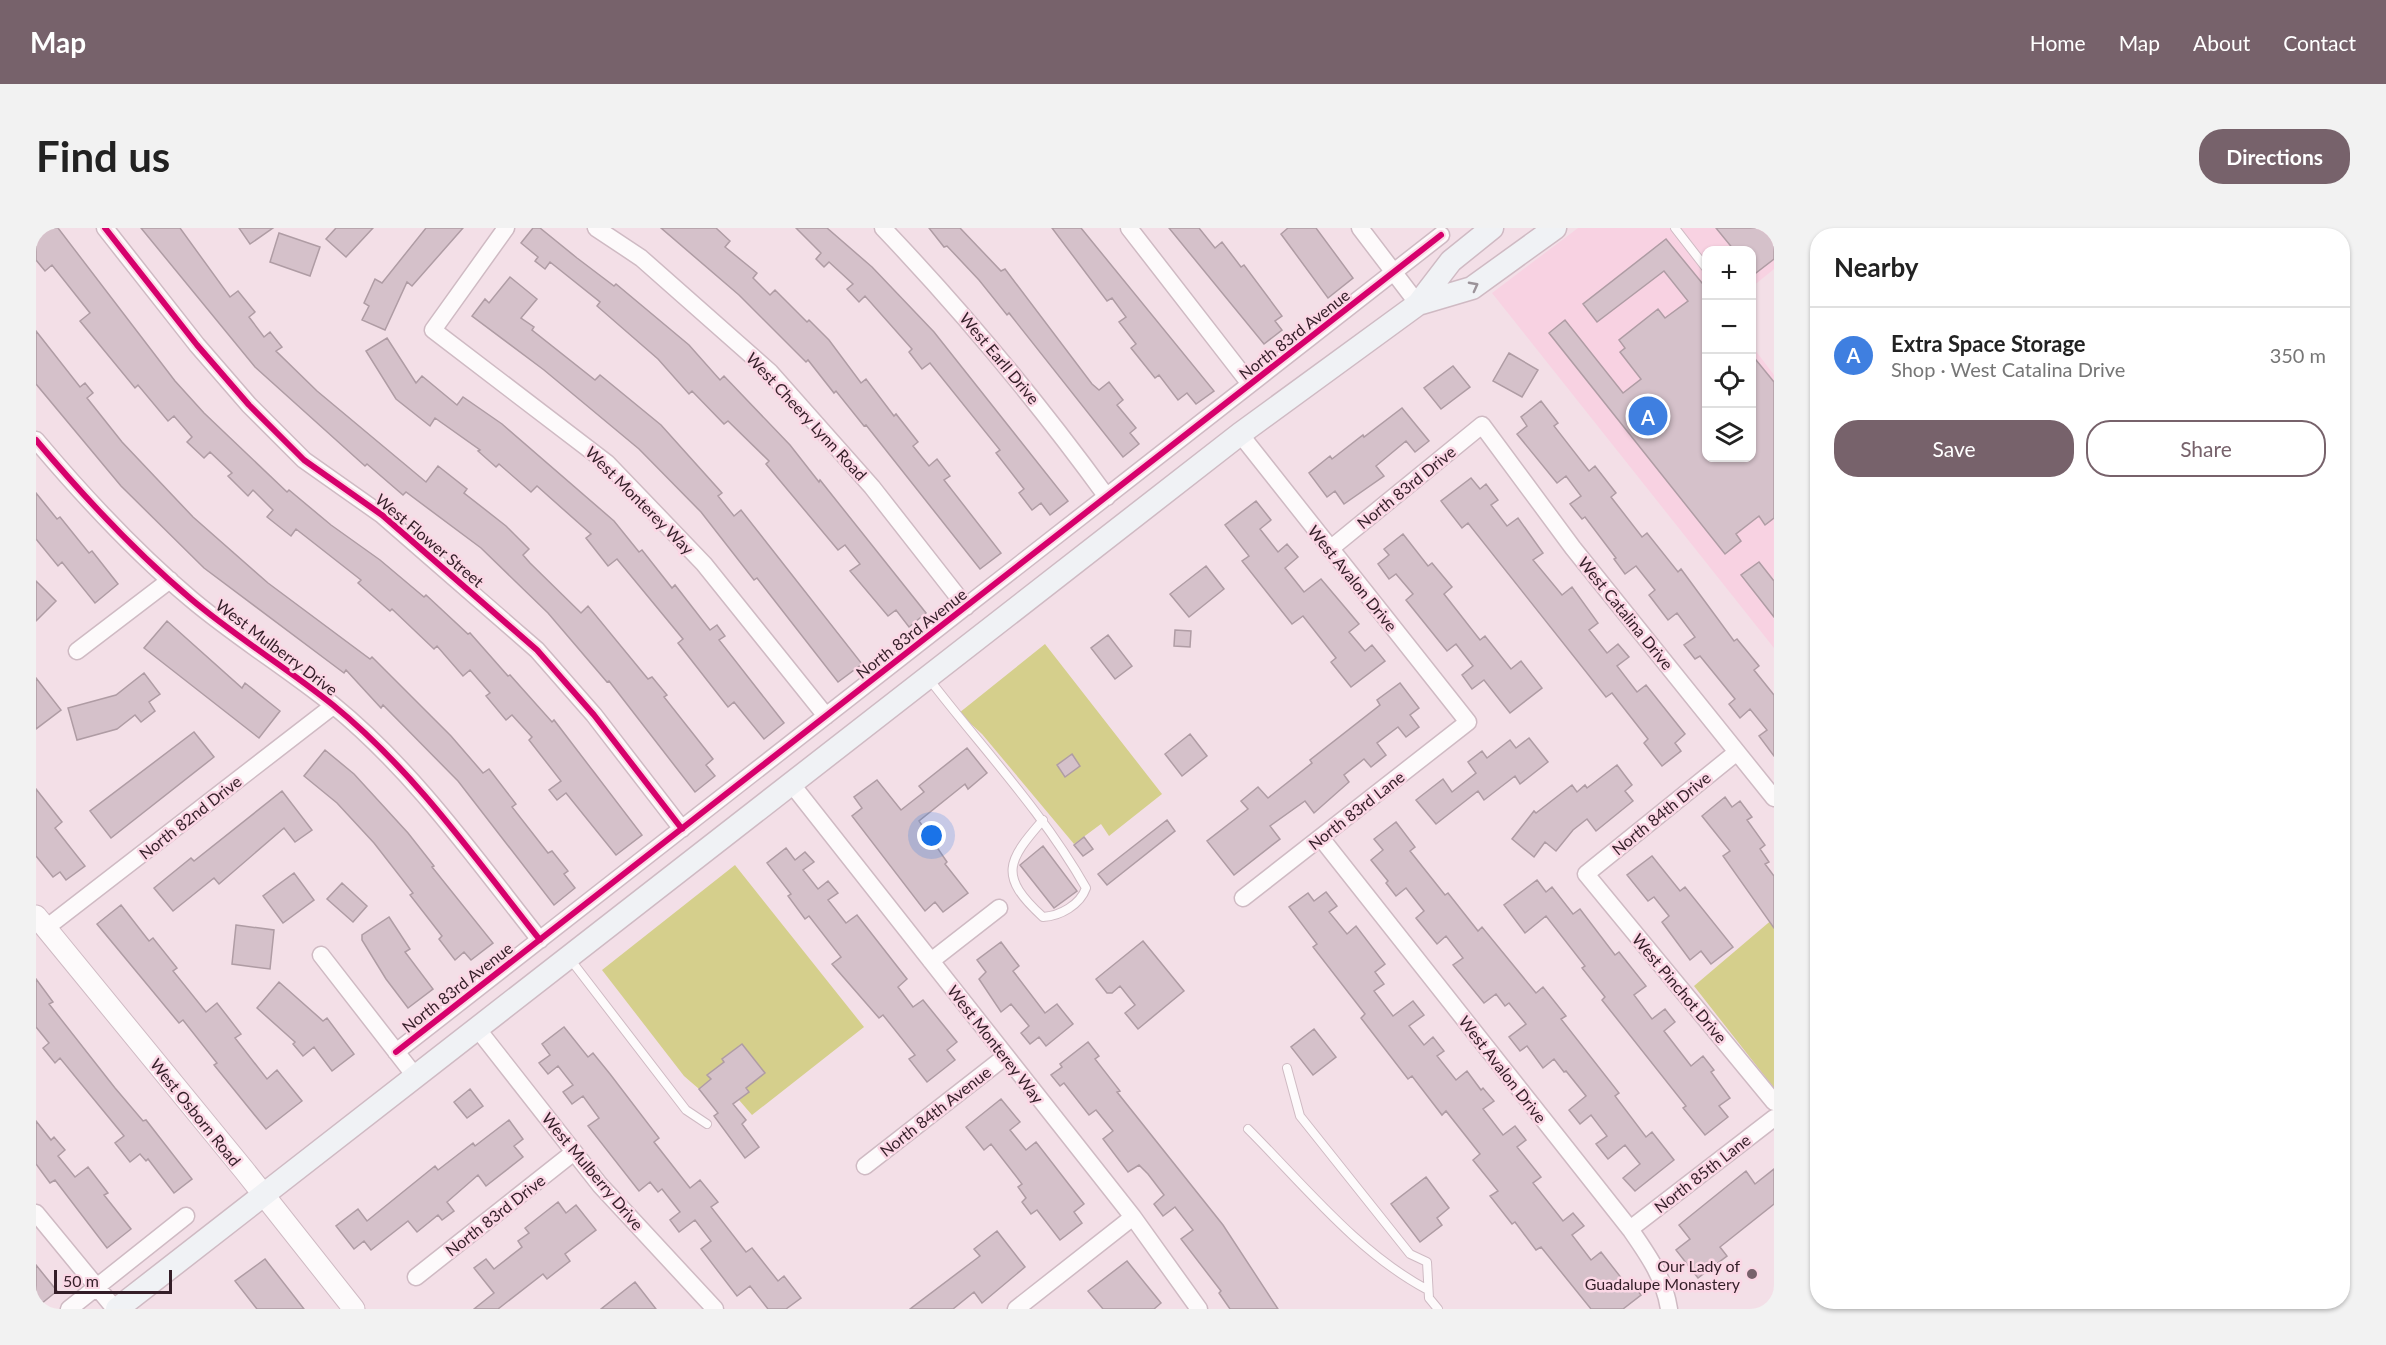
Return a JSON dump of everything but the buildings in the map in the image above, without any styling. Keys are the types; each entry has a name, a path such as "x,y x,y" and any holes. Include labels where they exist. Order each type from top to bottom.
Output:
{"main road":[{"path":"1418,304 1472,288 1555,228"},
{"path":"116,1309 926,676 1240,434 1418,304 1451,261 1486,230"}],"street":[{"name":"West Flower Street","path":"105,228 197,345 249,405 304,460 382,515 537,650 594,715 681,829"},
{"name":"West Monterey Way","path":"506,228 434,330 607,463 704,564 826,716"},
{"name":"West Cheery Lynn Road","path":"596,228 641,258 770,372 872,487 966,607"},
{"name":"West Earll Drive","path":"883,228 953,302 1040,405 1107,496"},
{"path":"1129,228 1250,384"},
{"path":"1360,228 1418,304"},
{"name":"North 83rd Avenue","path":"396,1052 1442,235"},
{"name":"North 83rd Drive","path":"1330,549 1482,425"},
{"name":"West Catalina Drive","path":"1482,425 1573,548 1774,798"},
{"name":"West Avalon Drive","path":"1240,434 1468,722"},
{"name":"West Mulberry Drive","path":"36,440 117,531 170,580 218,620 333,706 426,798 540,940"},
{"path":"77,651 170,580"},
{"name":"North 82nd Drive","path":"41,922 333,706"},
{"name":"North 83rd Lane","path":"1243,898 1468,722"},
{"name":"North 84th Drive","path":"1586,874 1737,752"},
{"name":"West Monterey Way","path":"790,782 1133,1217 1199,1309"},
{"name":"West Avalon Drive","path":"1321,838 1630,1229 1659,1274 1669,1309"},
{"name":"West Pinchot Drive","path":"1586,874 1774,1102"},
{"path":"931,961 999,908"},
{"name":"West Osborn Road","path":"41,922 354,1309"},
{"path":"321,955 415,1076"},
{"name":"West Mulberry Drive","path":"476,1027 600,1185 715,1309"},
{"name":"North 84th Avenue","path":"865,1166 1006,1056"},
{"name":"North 85th Lane","path":"1630,1229 1774,1118"},
{"name":"North 83rd Drive","path":"416,1277 574,1152"},
{"path":"36,1213 116,1309"},
{"path":"69,1309 186,1216"},
{"path":"1016,1309 1133,1217"}],"lane":[{"path":"1675,228 1702,262"},
{"path":"926,676 1043,820 1063,847 1086,888 1083,897 1058,916 1043,916 1032,906 1012,877 1011,866 1016,850 1043,820"},
{"path":"567,956 686,1110 707,1124"},
{"path":"1287,1068 1300,1116 1410,1254 1427,1262 1429,1298 1438,1309"},
{"path":"1248,1130 1368,1249 1403,1276 1428,1290"}],"shaded area":[{"path":"1578,228 1774,228 1774,269 1756,284 1756,246 1702,246 1702,462 1756,462 1756,351 1774,375 1774,648 1492,293"},
{"path":"1045,644 1162,794 1109,836 1101,824 1074,844 982,734 959,713"},
{"path":"735,865 864,1027 752,1115 739,1100 749,1092 746,1088 765,1073 742,1044 722,1059 724,1062 708,1075 711,1079 699,1089 684,1076 602,970"},
{"path":"1774,918 1774,1088 1694,986"}],"cycle path":[{"path":"105,228 197,345 249,405 304,460 382,515 537,650 594,715 682,829"},
{"path":"396,1052 1441,235"},
{"path":"36,440 110,523 170,581 226,626 333,705 390,758 442,816 540,940"}],"place":[{"name":"Extra Space Storage","path":"1648,416"},
{"name":"Our Lady of Guadalupe Monastery","path":"1752,1274"}]}
